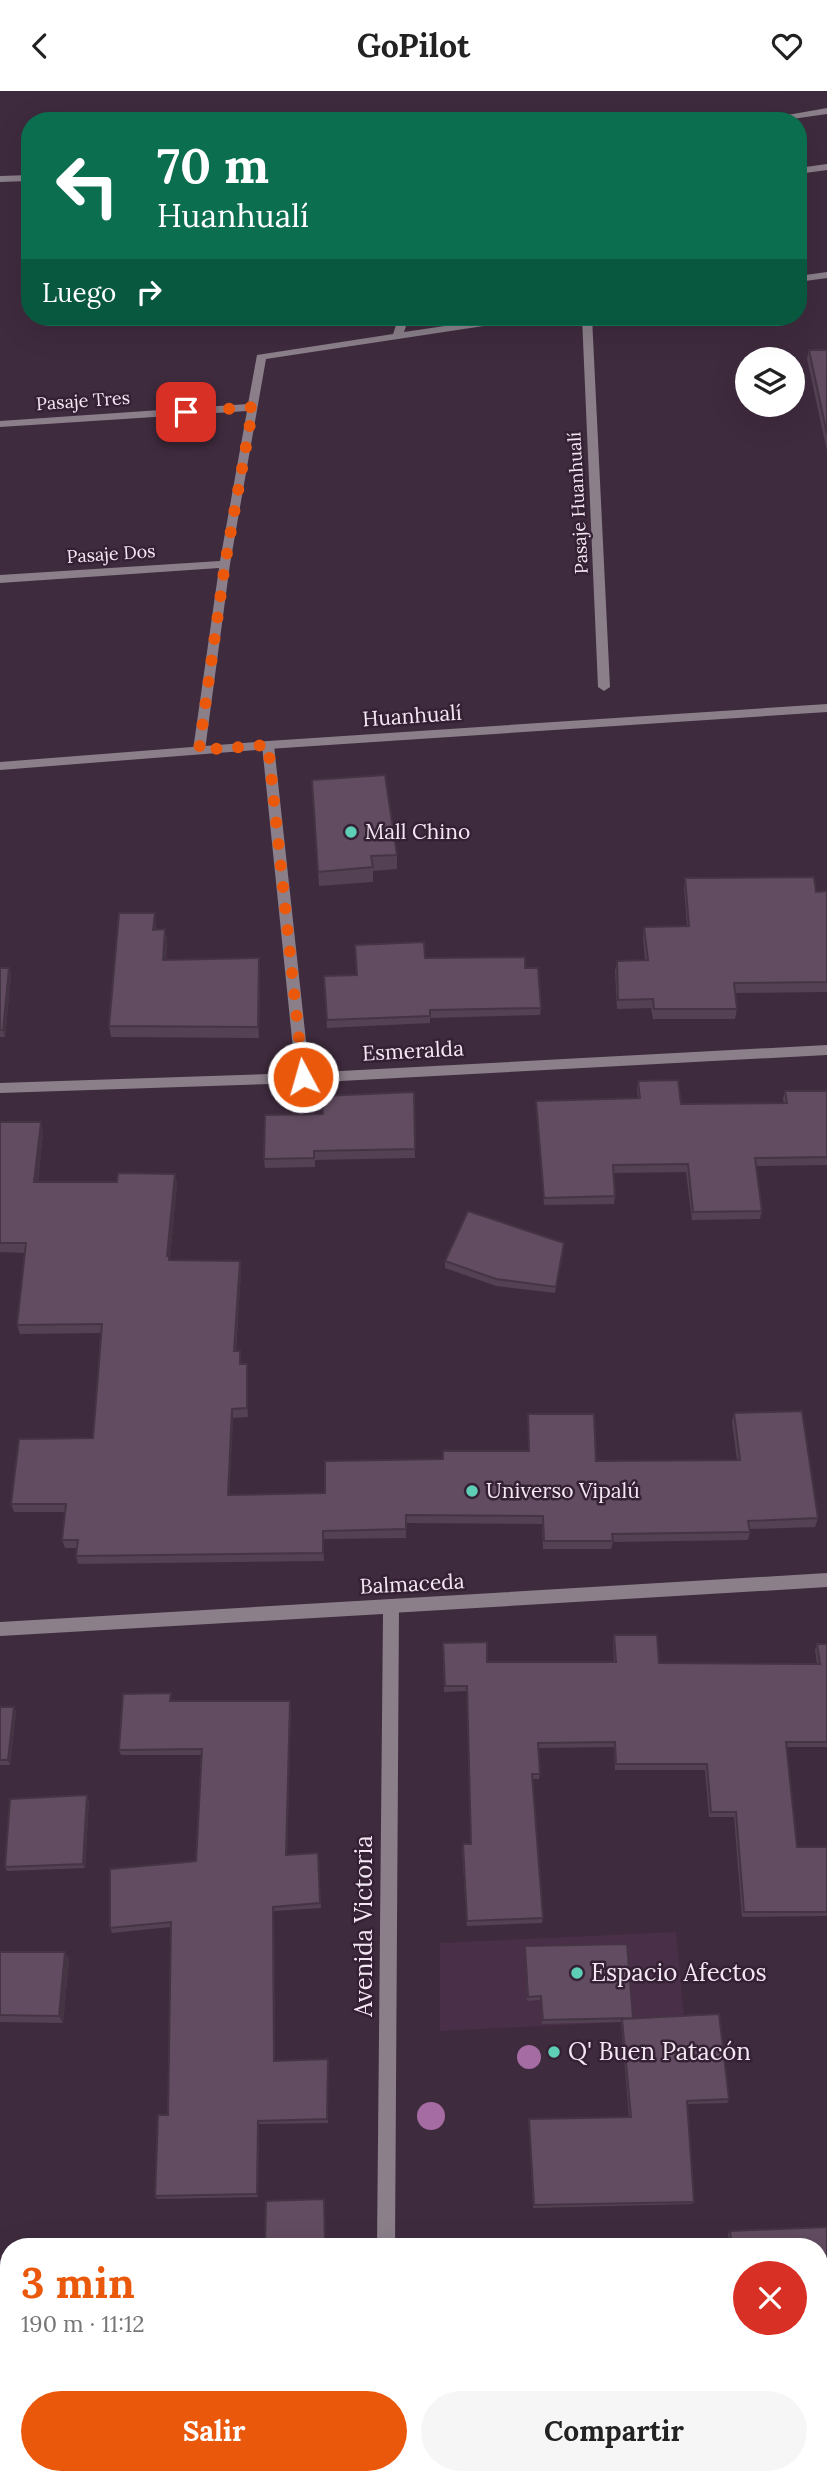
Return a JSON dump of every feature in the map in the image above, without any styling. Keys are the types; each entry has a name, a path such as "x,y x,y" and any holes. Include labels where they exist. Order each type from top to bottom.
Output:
{"street":[{"path":"807,114 827,111"},
{"path":"807,170 827,167"},
{"path":"0,179 21,178"},
{"path":"807,278 827,275"},
{"path":"398,335 401,326"},
{"path":"199,750 225,564 261,357 460,326"},
{"name":"Pasaje Huanhualí","path":"587,326 604,687"},
{"name":"Pasaje Tres","path":"0,424 253,407"},
{"name":"Pasaje Dos","path":"0,579 225,564"},
{"name":"Huanhualí","path":"0,766 268,745 827,708"},
{"path":"268,745 303,1077"},
{"name":"Esmeralda","path":"0,1088 303,1077 827,1050"},
{"name":"Balmaceda","path":"0,1629 827,1580"},
{"name":"Avenida Victoria","path":"386,2238 391,1606"}],"shaded area":[{"path":"676,1932 684,2019 440,2031 440,1943"}],"building":[{"path":"809,350 827,350 827,434"},
{"name":"Mall Chino","path":"385,775 397,855 371,856 373,867 318,872 312,780"},
{"path":"814,877 816,892 827,891 827,982 734,983 737,1009 654,1009 653,999 618,1000 617,961 648,960 644,927 689,926 685,878"},
{"path":"119,913 155,913 153,930 165,929 163,960 259,958 258,1027 109,1026"},
{"path":"424,942 425,958 525,957 525,968 538,968 541,1008 430,1010 430,1016 327,1020 324,976 357,975 355,945"},
{"path":"0,968 9,968 3,1030 0,1030"},
{"path":"678,1080 681,1104 787,1103 785,1091 827,1091 827,1157 755,1158 762,1211 693,1212 688,1164 613,1165 615,1196 544,1198 536,1101 640,1098 638,1081"},
{"path":"414,1092 415,1149 314,1151 314,1158 264,1159 265,1115 323,1114 322,1096"},
{"path":"0,1122 41,1122 34,1182 117,1182 118,1173 175,1174 167,1256 169,1260 240,1261 234,1351 240,1351 240,1364 247,1364 247,1408 232,1409 228,1495 325,1493 325,1461 443,1459 443,1451 529,1451 528,1414 594,1414 596,1461 740,1460 734,1413 802,1411 818,1518 748,1521 750,1532 612,1534 613,1541 544,1541 543,1516 406,1515 406,1529 323,1531 323,1553 76,1556 78,1540 62,1540 66,1504 11,1504 19,1439 93,1438 102,1324 17,1325 26,1243 0,1243"},
{"path":"468,1211 564,1243 556,1287 496,1279 445,1261"},
{"path":"614,1635 657,1635 659,1663 820,1664 817,1644 827,1644 827,1742 786,1742 797,1847 827,1847 827,1912 744,1912 736,1812 711,1812 707,1764 616,1764 615,1742 538,1743 540,1774 532,1774 543,1918 467,1921 463,1844 471,1844 467,1686 445,1686 443,1643 487,1642 487,1662 616,1662"},
{"path":"171,1693 170,1701 290,1701 286,1855 318,1853 320,1903 273,1907 274,2061 328,2059 327,2119 258,2121 257,2194 155,2196 158,2115 168,2115 171,1922 110,1928 110,1869 196,1861 202,1749 119,1750 123,1694"},
{"path":"0,1707 14,1707 8,1760 0,1760"},
{"path":"87,1795 83,1864 5,1867 10,1799"},
{"name":"Espacio Afectos","path":"627,1944 633,2018 543,2020 541,1996 528,1997 525,1946"},
{"path":"0,1952 65,1952 59,2016 0,2015"},
{"path":"719,2014 729,2099 687,2101 694,2202 534,2205 529,2119 631,2117 622,2019"},
{"path":"324,2199 325,2238 265,2238 266,2201"},
{"path":"827,2227 827,2238 731,2238 730,2231"}],"place":[{"name":"Mall Chino","path":"351,832"},
{"name":"Universo Vipalú","path":"472,1491"},
{"name":"Espacio Afectos","path":"577,1973"},
{"name":"Q' Buen Patacón","path":"554,2052"}],"route":[{"path":"186,412 253,407 225,564 199,750 268,745 303,1077"}]}
